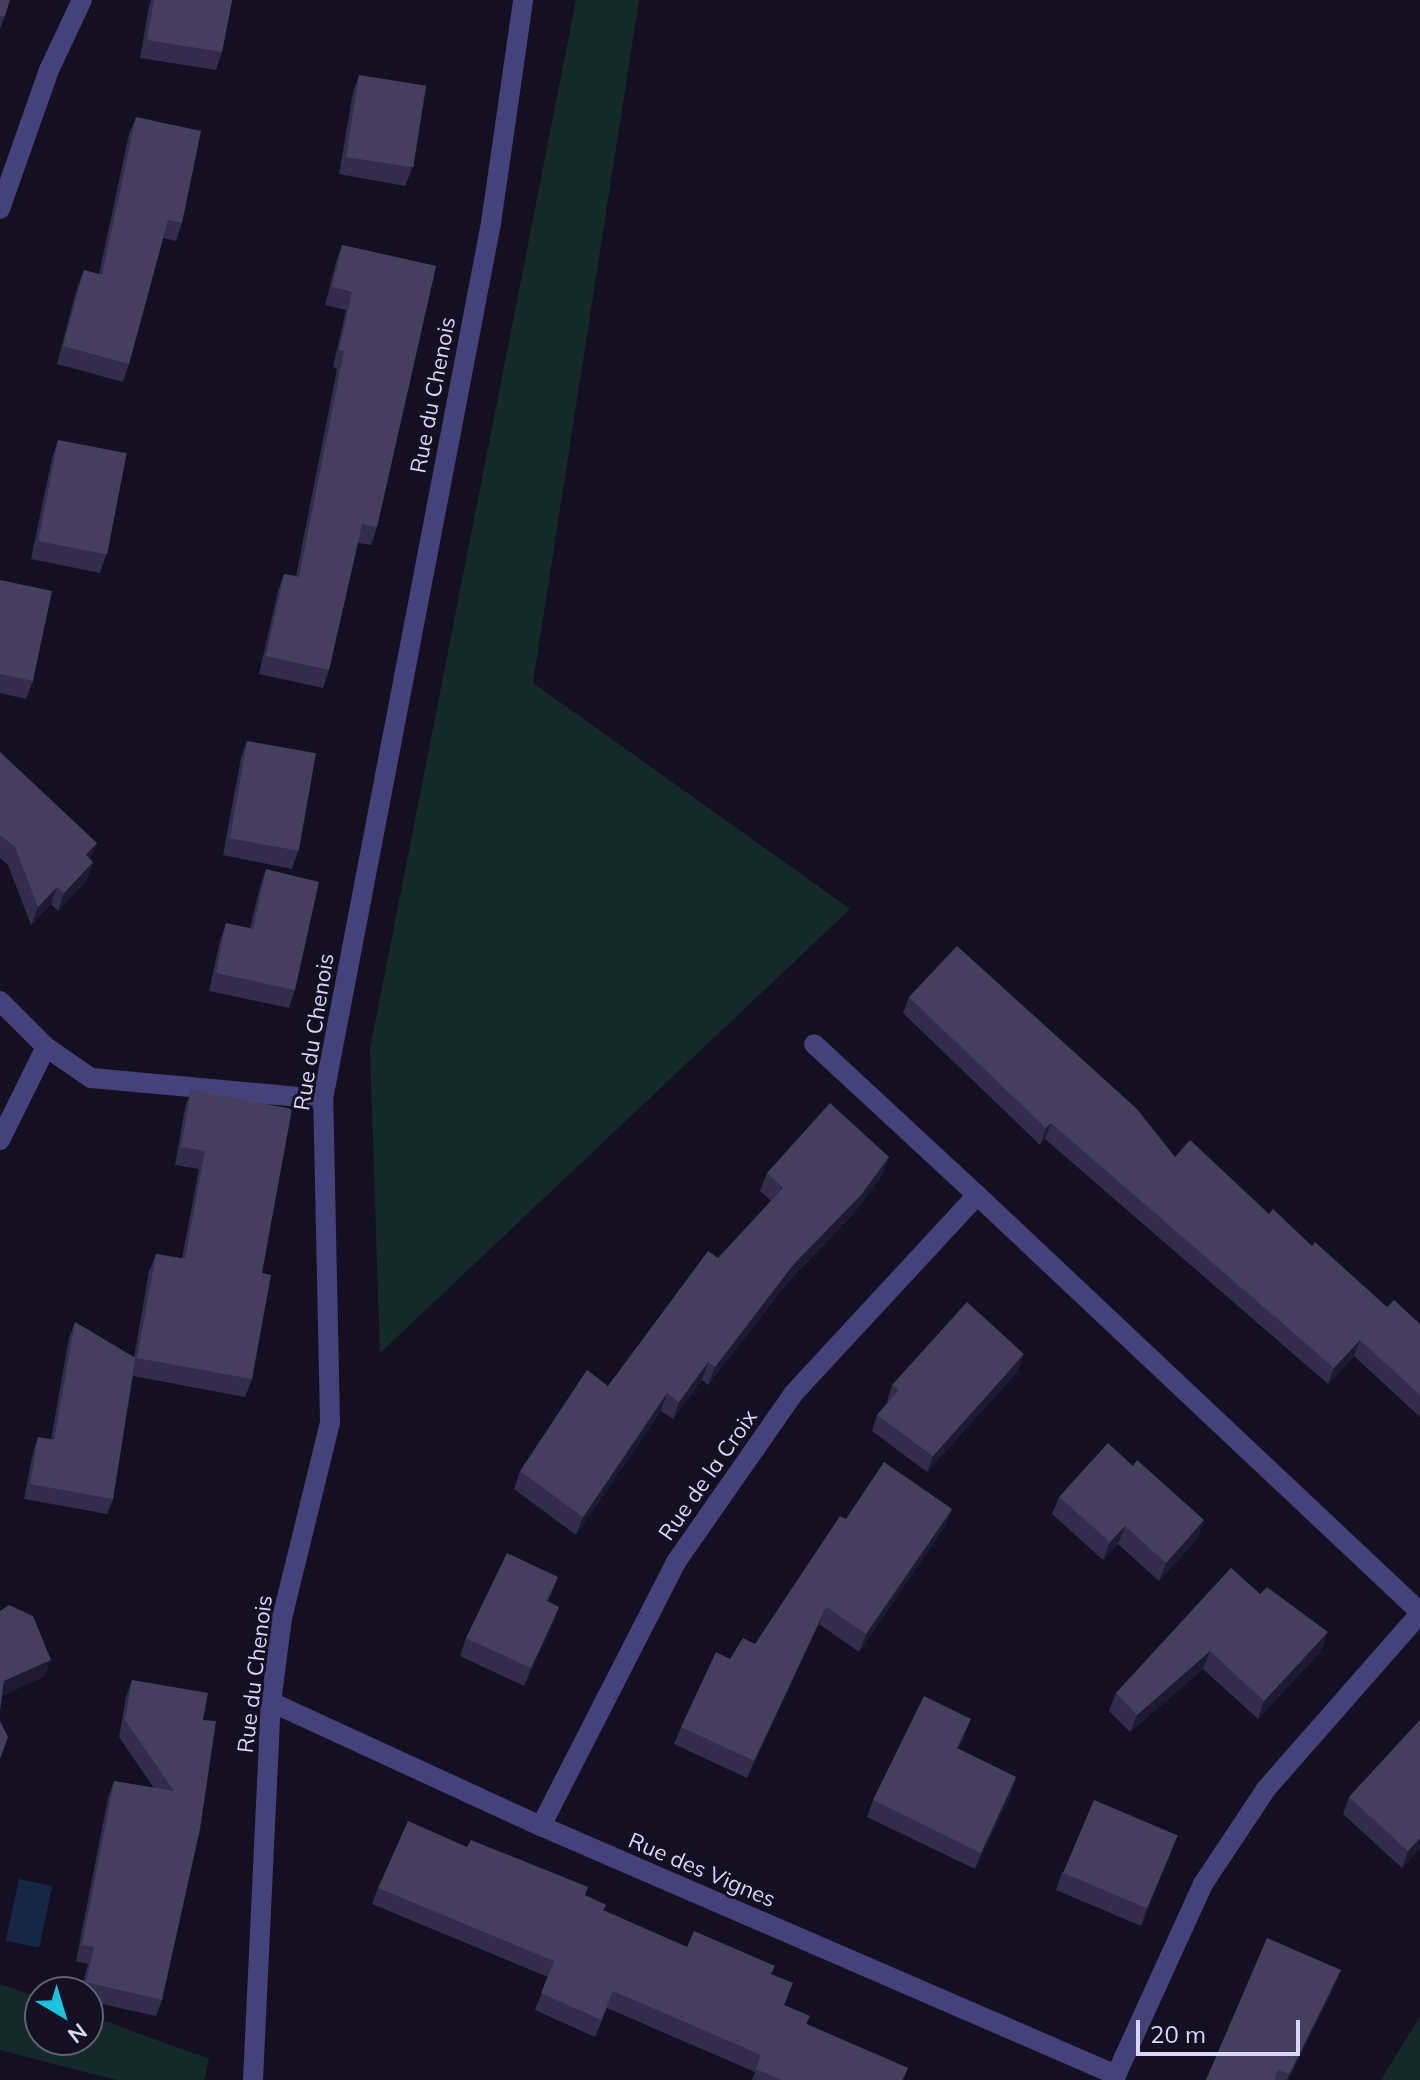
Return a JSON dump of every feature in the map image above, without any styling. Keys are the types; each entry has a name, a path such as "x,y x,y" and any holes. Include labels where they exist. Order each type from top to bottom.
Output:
{"street":[{"path":"0,209 49,70 82,0"},
{"name":"Rue du Chenois","path":"253,2080 271,1702 282,1618 330,1422 323,1099 491,223 523,0"},
{"path":"0,1001 46,1047 91,1078 323,1099"},
{"path":"814,1044 1420,1613"},
{"path":"0,1140 46,1047"},
{"name":"Rue de la Croix","path":"541,1826 676,1562 793,1394 977,1195"},
{"name":"Rue des Vignes","path":"271,1702 541,1826 1116,2075 1203,1884 1250,1813 1420,1613"}],"green space":[{"path":"576,0 639,0 533,683 850,909 380,1353 370,1049"},
{"path":"0,1984 24,1992 24,2056 104,2056 104,2021 209,2059 204,2080 117,2080 0,2050"},
{"path":"1420,2016 1420,2080 1381,2080"}],"water":[{"path":"19,1879 52,1886 39,1948 6,1941"}],"building":[{"path":"0,0 10,0 5,16 0,16"},
{"path":"154,0 232,0 222,52 147,40"},
{"path":"359,75 426,86 413,168 346,157"},
{"path":"136,117 201,131 182,223 168,220 129,364 63,346 84,270 102,275"},
{"path":"342,245 436,266 377,527 362,524 329,670 266,656 284,574 299,577 344,351 339,350 352,292 332,287"},
{"path":"58,440 127,453 107,554 38,541"},
{"path":"0,580 52,591 33,681 0,674"},
{"path":"247,741 316,753 299,851 230,838"},
{"path":"0,752 97,843 86,855 93,862 64,893 57,887 38,907 15,847 0,835"},
{"path":"266,869 319,882 295,990 216,973 226,923 253,929"},
{"path":"957,946 1137,1109 1175,1157 1190,1140 1269,1214 1273,1209 1312,1246 1315,1242 1387,1307 1394,1300 1420,1324 1420,1395 1360,1340 1334,1368 1051,1123 1046,1128 909,997"},
{"path":"191,1090 292,1109 262,1273 271,1275 252,1379 137,1358 156,1254 185,1259 205,1151 181,1147"},
{"path":"830,1103 889,1157 861,1195 793,1265 715,1367 708,1362 679,1402 667,1393 583,1517 520,1471 587,1370 608,1386 708,1251 718,1258 783,1188 767,1173"},
{"path":"967,1302 1024,1354 933,1456 877,1415 899,1390 892,1385"},
{"path":"75,1322 135,1358 113,1499 30,1484 38,1437 54,1440"},
{"path":"1108,1443 1133,1466 1137,1460 1204,1520 1166,1563 1125,1526 1110,1542 1059,1497"},
{"path":"884,1462 952,1509 866,1634 826,1607 754,1761 681,1727 716,1652 730,1659 743,1638 755,1644 840,1516 846,1519"},
{"path":"507,1553 558,1577 546,1601 559,1607 531,1668 466,1638"},
{"path":"1231,1568 1260,1594 1267,1587 1328,1632 1264,1701 1210,1651 1137,1715 1116,1693"},
{"path":"9,1605 33,1616 51,1660 4,1681 0,1710 0,1611"},
{"path":"132,1680 208,1693 203,1720 216,1721 200,1829 162,2000 104,1986 104,1976 87,1976 94,1947 82,1945 114,1781 174,1791 125,1720"},
{"path":"924,1696 971,1719 957,1748 1016,1777 981,1853 873,1800"},
{"path":"1420,1720 1420,1838 1408,1851 1349,1797"},
{"path":"0,1721 8,1737 0,1759"},
{"path":"1094,1800 1178,1836 1147,1908 1063,1873"},
{"path":"408,1821 467,1847 471,1840 588,1887 585,1895 606,1905 603,1910 687,1947 694,1931 775,1966 771,1974 793,1983 784,2005 810,2016 806,2024 908,2068 902,2080 782,2080 756,2069 761,2055 613,1991 601,2020 541,1993 554,1961 378,1888"},
{"path":"1267,1938 1341,1970 1289,2074 1278,2070 1274,2080 1206,2080"}]}
